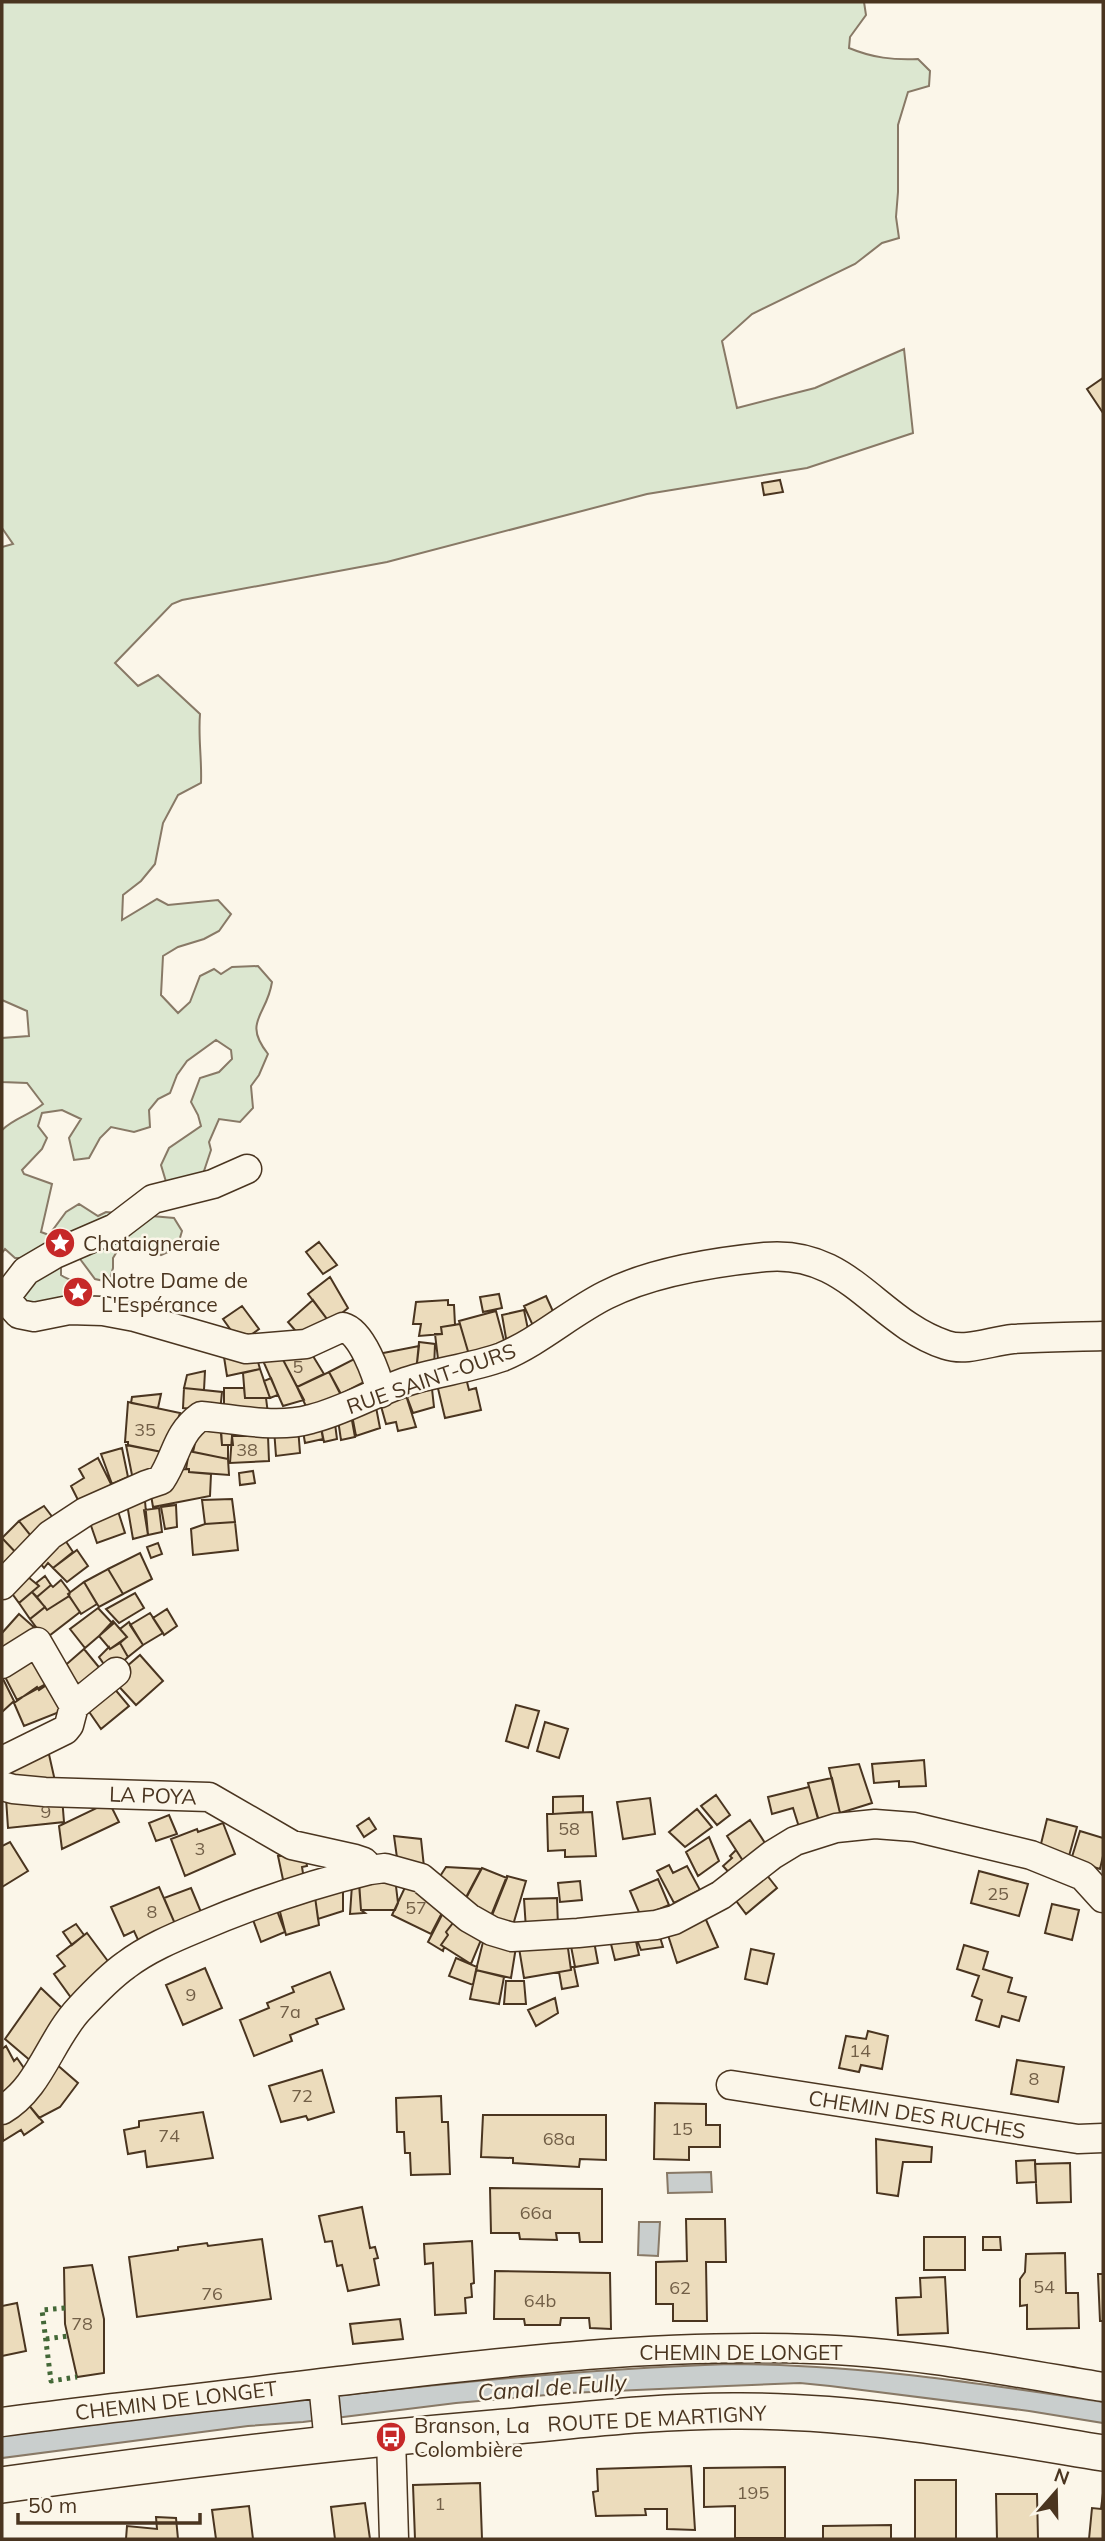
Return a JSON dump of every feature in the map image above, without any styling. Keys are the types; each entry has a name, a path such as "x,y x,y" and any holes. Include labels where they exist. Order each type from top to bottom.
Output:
{"main road":[{"name":"ROUTE DE MARTIGNY","path":"2,2484 329,2443 586,2418 734,2411 823,2414 1004,2437 1103,2453"}],"street":[{"path":"247,1169 213,1184 153,1199 115,1228 55,1254 26,1271 9,1293 9,1303 19,1314 34,1317 69,1310 103,1311 135,1317 246,1349 306,1344 343,1327 350,1329 357,1338 377,1376 381,1393"},
{"name":"RUE SAINT-OURS","path":"2,1586 50,1535 85,1512 161,1480 188,1425 201,1416 283,1424 310,1420 413,1380 502,1357 541,1338 607,1294 671,1273 763,1257 799,1257 837,1271 903,1323 949,1346 963,1348 1010,1339 1103,1336"},
{"path":"2,1664 37,1642 74,1706"},
{"path":"2,1761 65,1730 74,1706 116,1672"},
{"name":"LA POYA","path":"2,1786 45,1792 209,1797 292,1845 355,1859 364,1862 370,1870"},
{"path":"2,2110 29,2087 62,2030 79,2009 126,1965 154,1947 229,1915 370,1870 385,1868 421,1878 469,1918 492,1931 512,1937 612,1930 674,1920 721,1895 772,1855 795,1842 836,1828 875,1824 914,1827 1031,1855 1083,1876 1101,1890"},
{"name":"CHEMIN DES RUCHES","path":"731,2085 1078,2139 1103,2138"},
{"name":"CHEMIN DE LONGET","path":"2,2422 422,2371 622,2353 810,2348 888,2354 1103,2386"},
{"path":"323,2383 329,2443"},
{"path":"391,2437 394,2539"}],"green space":[{"path":"2,2 864,2 866,15 850,37 849,48 883,58 918,59 930,71 929,86 908,92 898,125 896,217 899,238 882,243 855,264 752,314 722,341 737,408 815,388 904,349 913,433 807,468 647,494 387,562 182,600 172,604 115,663 138,686 158,675 200,714 201,783 178,795 163,823 155,864 141,881 123,895 122,920 157,899 168,905 218,900 231,914 219,931 178,947 163,956 161,995 178,1013 190,1002 200,976 214,969 221,974 232,967 258,966 272,982 257,1026 257,1034 268,1054 251,1086 253,1108 240,1122 219,1119 209,1142 211,1150 203,1174 167,1185 161,1165 169,1148 201,1126 191,1102 200,1078 219,1072 232,1059 231,1050 216,1040 187,1061 177,1075 170,1093 158,1099 149,1110 150,1127 134,1132 111,1127 100,1138 89,1158 74,1160 69,1138 81,1119 62,1110 42,1113 38,1126 47,1138 42,1149 22,1170 24,1174 52,1184 41,1232 49,1235 66,1212 79,1204 98,1216 106,1212 174,1218 182,1231 177,1248 161,1255 137,1240 124,1240 113,1258 109,1282 95,1279 74,1251 61,1264 61,1275 91,1288 92,1299 29,1311 16,1297 27,1258 15,1258 5,1249 2,1253 2,1130 43,1104 27,1083 2,1082 2,1038 29,1036 27,1011 2,1000 2,547 13,544 2,528"}],"water":[{"path":"711,2172 712,2192 668,2193 667,2173"},
{"path":"639,2222 660,2222 658,2256 638,2255"},
{"name":"Canal de Fully","path":"730,2364 871,2371 1103,2402 1103,2423 1029,2411 800,2383 569,2393 456,2403 248,2426 2,2458 2,2436 38,2431 455,2383 565,2373"}],"building":[{"path":"1103,378 1103,413 1087,389"},
{"path":"780,480 783,492 764,495 762,483"},
{"path":"319,1242 337,1265 323,1274 306,1252"},
{"path":"330,1277 348,1308 330,1323 308,1294"},
{"path":"499,1294 502,1308 483,1312 480,1297"},
{"path":"546,1296 556,1318 534,1328 524,1306"},
{"path":"313,1300 330,1323 306,1343 288,1322"},
{"path":"448,1300 448,1305 454,1305 455,1325 441,1327 442,1334 419,1336 421,1324 413,1324 416,1302"},
{"path":"242,1306 259,1329 240,1343 223,1319"},
{"path":"524,1310 530,1339 507,1344 502,1315"},
{"path":"496,1311 506,1348 470,1358 459,1321"},
{"path":"460,1324 469,1355 439,1367 435,1334 442,1334 441,1327"},
{"path":"419,1342 435,1344 434,1369 416,1372"},
{"path":"305,1343 324,1374 297,1387 280,1354"},
{"path":"419,1346 416,1372 386,1385 373,1355"},
{"path":"255,1351 260,1369 227,1376 224,1357"},
{"path":"280,1354 304,1400 283,1406 264,1363"},
{"path":"360,1356 372,1378 341,1394 329,1372"},
{"path":"260,1369 270,1398 245,1398 243,1373"},
{"path":"205,1371 204,1390 184,1388 187,1375"},
{"path":"329,1372 344,1401 310,1415 297,1387"},
{"path":"465,1374 469,1390 476,1388 481,1410 445,1418 436,1380"},
{"path":"271,1378 278,1395 270,1398 264,1381"},
{"path":"431,1380 434,1407 413,1413 404,1389"},
{"path":"184,1388 222,1392 220,1412 183,1408"},
{"path":"224,1388 244,1388 245,1398 266,1398 268,1414 224,1413"},
{"path":"404,1389 416,1427 398,1431 396,1422 386,1424 379,1399"},
{"path":"161,1394 158,1408 131,1403 132,1397"},
{"path":"128,1402 180,1413 167,1453 128,1445 128,1442 125,1442"},
{"path":"375,1402 380,1428 356,1436 351,1410"},
{"path":"351,1415 355,1437 341,1440 338,1420"},
{"path":"334,1416 337,1439 324,1442 320,1422"},
{"path":"320,1422 323,1439 305,1443 302,1425"},
{"path":"235,1423 236,1436 232,1436 233,1445 222,1445 220,1424"},
{"path":"298,1427 300,1453 276,1456 274,1429"},
{"path":"221,1428 222,1445 228,1445 228,1459 193,1452 198,1430"},
{"path":"232,1436 268,1436 269,1461 230,1463"},
{"path":"126,1445 167,1453 158,1474 133,1480"},
{"path":"122,1448 128,1477 112,1484 101,1454"},
{"path":"189,1451 228,1459 229,1475 189,1472 189,1469 186,1469"},
{"path":"98,1458 114,1490 81,1506 71,1486 84,1478 79,1469"},
{"path":"189,1469 189,1472 211,1474 210,1496 153,1507 150,1489 172,1470"},
{"path":"253,1471 255,1483 240,1485 239,1473"},
{"path":"232,1499 235,1522 205,1524 202,1500"},
{"path":"145,1501 148,1535 133,1539 127,1504"},
{"path":"176,1505 177,1527 165,1529 161,1507"},
{"path":"44,1506 57,1523 35,1541 19,1521"},
{"path":"117,1508 125,1533 97,1543 88,1517"},
{"path":"159,1508 162,1532 148,1535 144,1510"},
{"path":"19,1521 35,1541 20,1557 2,1538"},
{"path":"235,1522 238,1550 193,1555 191,1529 205,1524"},
{"path":"61,1534 73,1552 53,1568 48,1563 44,1568 34,1556"},
{"path":"2,1538 20,1557 2,1571"},
{"path":"158,1543 162,1554 151,1558 147,1547"},
{"path":"77,1550 88,1566 67,1582 53,1568"},
{"path":"140,1553 152,1579 123,1594 108,1569"},
{"path":"108,1569 123,1594 99,1607 84,1582"},
{"path":"22,1572 39,1586 19,1603 8,1588"},
{"path":"45,1576 51,1585 37,1597 32,1592 39,1586 36,1583"},
{"path":"61,1580 70,1592 69,1596 47,1610 37,1597"},
{"path":"84,1582 97,1604 81,1614 68,1594"},
{"path":"32,1592 45,1607 30,1619 19,1603"},
{"path":"135,1593 144,1608 119,1623 106,1609"},
{"path":"69,1596 80,1612 45,1639 30,1619 45,1607 47,1610"},
{"path":"98,1608 113,1624 85,1648 70,1629"},
{"path":"167,1609 177,1626 164,1635 153,1618"},
{"path":"150,1613 163,1633 143,1645 130,1625"},
{"path":"19,1614 36,1629 9,1652 2,1647 2,1633"},
{"path":"113,1621 127,1637 110,1649 99,1636"},
{"path":"129,1622 143,1645 128,1657 120,1643 127,1637 120,1629"},
{"path":"120,1643 128,1657 110,1673 99,1657 109,1647 110,1649"},
{"path":"36,1644 57,1678 17,1700 2,1671"},
{"path":"84,1649 107,1677 84,1697 61,1669"},
{"path":"140,1655 163,1681 136,1705 112,1679"},
{"path":"2,1677 14,1701 2,1712"},
{"path":"57,1678 72,1707 24,1726 14,1703 37,1687 39,1690"},
{"path":"108,1681 129,1706 101,1729 83,1703"},
{"path":"516,1705 539,1711 528,1748 506,1741"},
{"path":"545,1722 568,1729 559,1758 537,1751"},
{"path":"48,1750 55,1781 9,1783 4,1764"},
{"path":"924,1760 926,1786 899,1787 899,1781 874,1783 872,1764"},
{"path":"859,1764 872,1803 840,1813 829,1768"},
{"path":"832,1778 840,1813 818,1819 808,1783"},
{"path":"809,1787 819,1821 799,1827 793,1808 772,1814 768,1797"},
{"path":"716,1795 730,1815 717,1825 701,1806"},
{"path":"583,1796 583,1812 553,1814 553,1797"},
{"path":"62,1797 64,1822 8,1828 6,1798"},
{"path":"650,1798 655,1834 623,1839 617,1802"},
{"path":"109,1802 119,1822 62,1849 59,1826"},
{"path":"697,1809 712,1827 685,1847 669,1832"},
{"path":"592,1812 596,1856 565,1857 565,1850 548,1851 547,1814"},
{"path":"169,1815 177,1834 156,1841 149,1823"},
{"path":"369,1818 376,1829 364,1837 357,1826"},
{"path":"1047,1819 1077,1827 1069,1856 1040,1848"},
{"path":"750,1820 767,1846 745,1864 727,1836"},
{"path":"223,1823 235,1854 185,1876 171,1839"},
{"path":"1080,1831 1103,1838 1100,1869 1071,1860"},
{"path":"394,1836 421,1839 424,1867 398,1865"},
{"path":"709,1837 719,1861 698,1876 686,1852"},
{"path":"10,1842 28,1871 2,1887 2,1846"},
{"path":"736,1850 745,1864 734,1878 723,1866"},
{"path":"305,1855 307,1866 302,1867 305,1886 285,1889 278,1856"},
{"path":"669,1865 673,1873 687,1866 700,1890 674,1903 657,1871"},
{"path":"446,1867 481,1869 463,1903 437,1881"},
{"path":"482,1868 507,1878 491,1918 462,1906"},
{"path":"762,1869 777,1888 746,1914 734,1898"},
{"path":"979,1871 1028,1884 1019,1916 971,1903"},
{"path":"507,1876 526,1881 513,1925 490,1918"},
{"path":"395,1878 398,1903 395,1910 361,1910 359,1881"},
{"path":"658,1879 669,1905 641,1917 630,1891"},
{"path":"408,1881 446,1905 431,1934 392,1915"},
{"path":"580,1881 582,1900 560,1902 558,1883"},
{"path":"359,1884 361,1910 365,1913 350,1914 352,1885"},
{"path":"159,1887 176,1926 139,1942 134,1931 124,1936 111,1907"},
{"path":"191,1888 201,1912 175,1924 164,1898"},
{"path":"343,1890 343,1911 318,1919 315,1897"},
{"path":"315,1897 319,1925 286,1935 279,1908"},
{"path":"557,1898 558,1927 526,1929 524,1899"},
{"path":"1052,1904 1079,1910 1072,1940 1045,1933"},
{"path":"276,1908 285,1932 261,1942 252,1917"},
{"path":"444,1911 456,1919 446,1932 448,1935 441,1945 444,1947 443,1951 428,1942"},
{"path":"703,1913 718,1947 677,1963 667,1932"},
{"path":"456,1919 481,1940 471,1964 441,1945 448,1935 446,1932"},
{"path":"76,1924 84,1935 72,1945 63,1932"},
{"path":"87,1933 113,1968 72,1999 54,1974 65,1966 57,1956"},
{"path":"659,1934 663,1947 641,1950 635,1935"},
{"path":"593,1936 598,1963 575,1967 570,1941"},
{"path":"635,1937 639,1955 615,1960 610,1940"},
{"path":"567,1941 571,1970 524,1978 519,1948"},
{"path":"483,1942 516,1947 511,1978 476,1970"},
{"path":"964,1945 988,1952 983,1969 1012,1978 1008,1992 1026,1997 1019,2021 1002,2016 999,2027 976,2020 982,2000 972,1996 979,1976 957,1969"},
{"path":"751,1949 774,1954 767,1984 745,1979"},
{"path":"456,1958 477,1967 473,1985 449,1976"},
{"path":"571,1967 574,1967 578,1986 562,1989 559,1972 571,1970"},
{"path":"205,1968 222,2008 183,2025 166,1985"},
{"path":"476,1970 504,1977 499,2004 470,1999"},
{"path":"330,1972 344,2009 316,2019 318,2024 290,2035 292,2041 254,2056 240,2020 269,2008 267,2003 294,1992 292,1987"},
{"path":"506,1981 524,1981 526,2004 504,2004"},
{"path":"41,1988 63,2009 32,2062 5,2039"},
{"path":"555,1998 558,2013 536,2026 528,2010"},
{"path":"868,2031 888,2036 882,2069 861,2065 859,2072 839,2068 846,2036 866,2039"},
{"path":"6,2046 14,2061 17,2058 28,2074 2,2101 2,2049"},
{"path":"1017,2060 1064,2067 1058,2102 1011,2094"},
{"path":"55,2063 78,2083 60,2107 39,2118 27,2103"},
{"path":"322,2070 334,2112 308,2120 306,2116 281,2122 269,2086"},
{"path":"441,2096 442,2122 448,2122 450,2174 411,2175 410,2153 405,2153 404,2132 397,2132 396,2098"},
{"path":"27,2103 43,2122 24,2135 21,2130 3,2141 2,2119"},
{"path":"655,2103 706,2104 706,2125 720,2125 720,2147 689,2147 689,2160 654,2159"},
{"path":"203,2112 213,2158 147,2167 145,2151 128,2154 124,2130 139,2127 139,2121"},
{"path":"483,2115 606,2115 606,2160 580,2159 579,2167 513,2163 513,2158 481,2157"},
{"path":"876,2139 932,2147 931,2162 903,2162 898,2196 877,2193"},
{"path":"1035,2160 1036,2182 1017,2183 1016,2161"},
{"path":"1070,2163 1071,2202 1037,2203 1035,2164"},
{"path":"490,2188 602,2189 602,2242 580,2242 579,2233 556,2233 557,2240 520,2239 519,2233 491,2233"},
{"path":"362,2207 370,2248 375,2247 378,2258 374,2259 379,2285 348,2291 342,2265 337,2266 332,2241 325,2242 319,2216"},
{"path":"686,2219 725,2219 726,2262 706,2262 707,2321 673,2321 673,2304 656,2304 656,2262 687,2261"},
{"path":"924,2237 965,2237 965,2270 924,2270"},
{"path":"983,2237 1000,2237 1001,2250 983,2250"},
{"path":"262,2239 271,2299 137,2317 129,2257 207,2243 208,2246"},
{"path":"472,2241 474,2283 471,2284 472,2297 465,2298 466,2313 435,2315 433,2263 425,2264 424,2244"},
{"path":"1065,2253 1066,2293 1078,2293 1079,2328 1027,2329 1027,2305 1020,2306 1020,2279 1025,2272 1026,2254"},
{"path":"92,2265 104,2319 104,2373 77,2377 65,2324 64,2268"},
{"path":"495,2271 610,2273 611,2329 590,2328 589,2318 561,2318 560,2325 525,2325 524,2319 494,2319"},
{"path":"1098,2274 1103,2274 1103,2321 1100,2321"},
{"path":"945,2277 948,2333 898,2335 896,2298 921,2297 920,2278"},
{"path":"17,2303 26,2351 2,2356 2,2306"},
{"path":"400,2319 403,2339 353,2344 350,2324"},
{"path":"691,2466 695,2530 667,2529 667,2509 645,2509 646,2515 596,2516 593,2492 598,2491 597,2469"},
{"path":"785,2467 785,2538 735,2538 735,2506 704,2507 704,2468"},
{"path":"915,2480 956,2480 956,2539 915,2539"},
{"path":"480,2483 482,2539 415,2539 413,2485"},
{"path":"1103,2493 1103,2539 1089,2539 1092,2508 1101,2509"},
{"path":"996,2494 1037,2494 1038,2539 997,2539"},
{"path":"365,2503 370,2539 335,2539 331,2507"},
{"path":"249,2506 253,2539 216,2539 212,2510"},
{"path":"156,2517 176,2518 178,2539 126,2539 127,2526 157,2529"},
{"path":"891,2525 891,2539 823,2539 823,2526"}],"hedge":[{"path":"65,2308 42,2310 51,2381 77,2377"},
{"path":"46,2339 68,2336"}],"place":[{"name":"Chataigneraie","path":"60,1243"},
{"name":"Notre Dame de L'Espérance","path":"78,1292"},
{"name":"Branson, La Colombière","path":"391,2437"}]}
